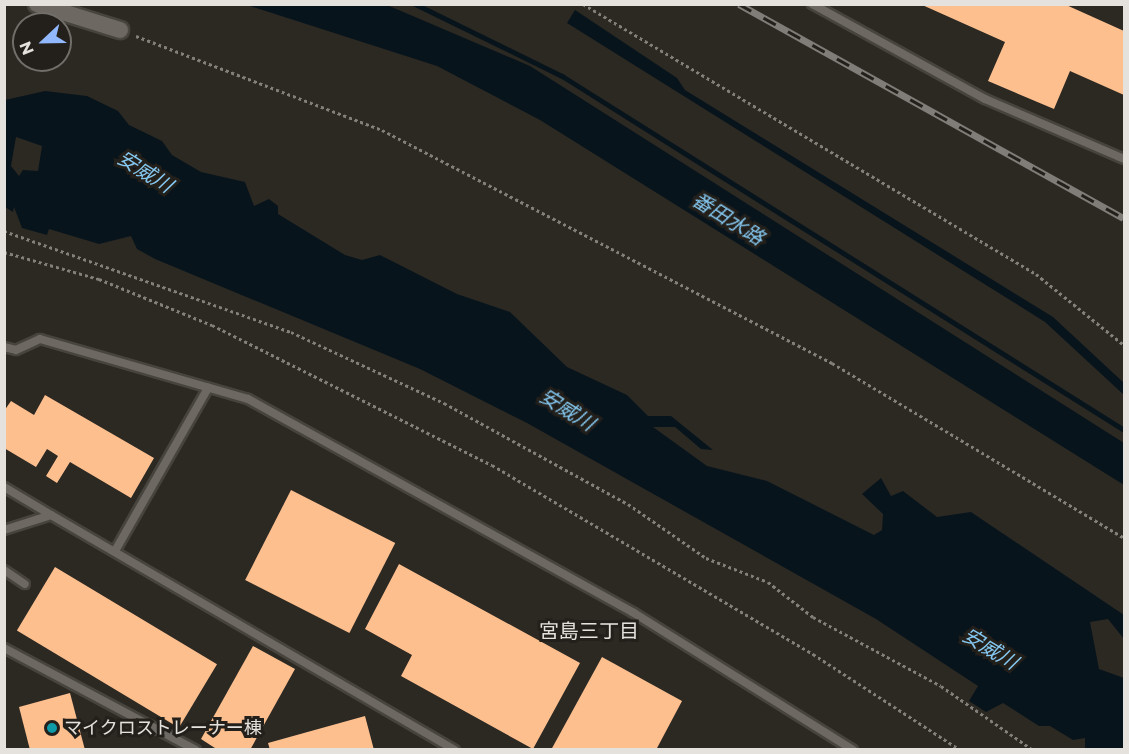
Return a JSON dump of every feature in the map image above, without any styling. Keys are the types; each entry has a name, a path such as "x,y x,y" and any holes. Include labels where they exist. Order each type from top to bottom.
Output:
{"street":[{"path":"38,4 120,30"}],"lane":[{"path":"812,4 985,99 1125,159"},
{"path":"4,347 16,350 40,339 248,399 634,613 853,750"},
{"path":"115,551 208,388"},
{"path":"4,487 455,750"},
{"path":"4,530 51,515"},
{"path":"4,570 25,584"},
{"path":"4,648 196,750"}],"path":[{"path":"502,4 521,4"},
{"path":"584,4 1036,274 1125,345"},
{"path":"120,30 382,130 832,363 1125,538"},
{"path":"4,231 291,332 444,403 628,504 706,558 768,582 813,618 941,686 1033,750"},
{"path":"4,252 99,279 212,325 492,465 813,654 960,750"}],"water":[{"name":"番田水路","path":"247,5 387,5 530,66 1124,443 1124,485 540,120 437,66"},
{"path":"575,10 677,78 685,90 1053,317 1124,383 1124,395 1045,322 567,23"},
{"name":"安威川","path":"45,91 87,96 118,111 129,125 162,141 172,155 201,172 245,182 254,206 269,199 278,206 278,214 345,255 362,260 380,255 457,294 510,312 567,367 627,395 648,416 671,416 713,450 701,449 675,427 653,427 707,466 767,481 874,535 882,530 883,514 862,494 881,478 891,496 903,491 937,517 971,512 1124,615 1124,639 1108,619 1090,622 1099,669 1124,678 1124,749 1085,749 1085,738 1073,740 1050,726 1039,726 1003,703 986,712 969,701 978,686 876,619 527,423 420,369 155,259 137,249 131,236 99,244 49,229 47,235 22,228 14,207 13,212 5,207 5,100","holes":["16,137 42,146 38,171 23,170 19,176 11,166"]}],"building":[{"path":"920,4 1064,4 1124,31 1124,95 1070,71 1054,109 988,81 1005,42"},
{"path":"45,395 154,458 131,498 70,462 57,483 46,476 58,456 47,449 36,467 4,448 4,411 11,401 34,415"},
{"path":"291,490 395,543 349,633 245,580"},
{"path":"399,564 580,663 533,749 401,676 412,655 365,629"},
{"path":"55,567 217,664 179,728 17,630"},
{"path":"253,646 295,669 250,750 218,750 201,739"},
{"path":"602,657 682,701 656,750 551,750"},
{"name":"マイクロストレーナー棟","path":"70,693 85,750 30,750 19,707"},
{"path":"365,716 374,750 270,750 268,743"}],"waterway":[{"path":"415,4 562,76 1124,430"}],"railway":[{"path":"739,4 1124,218"}],"place":[{"name":"マイクロストレーナー棟","path":"52,728"}],"district":[{"name":"宮島三丁目","path":"589,631"}]}
